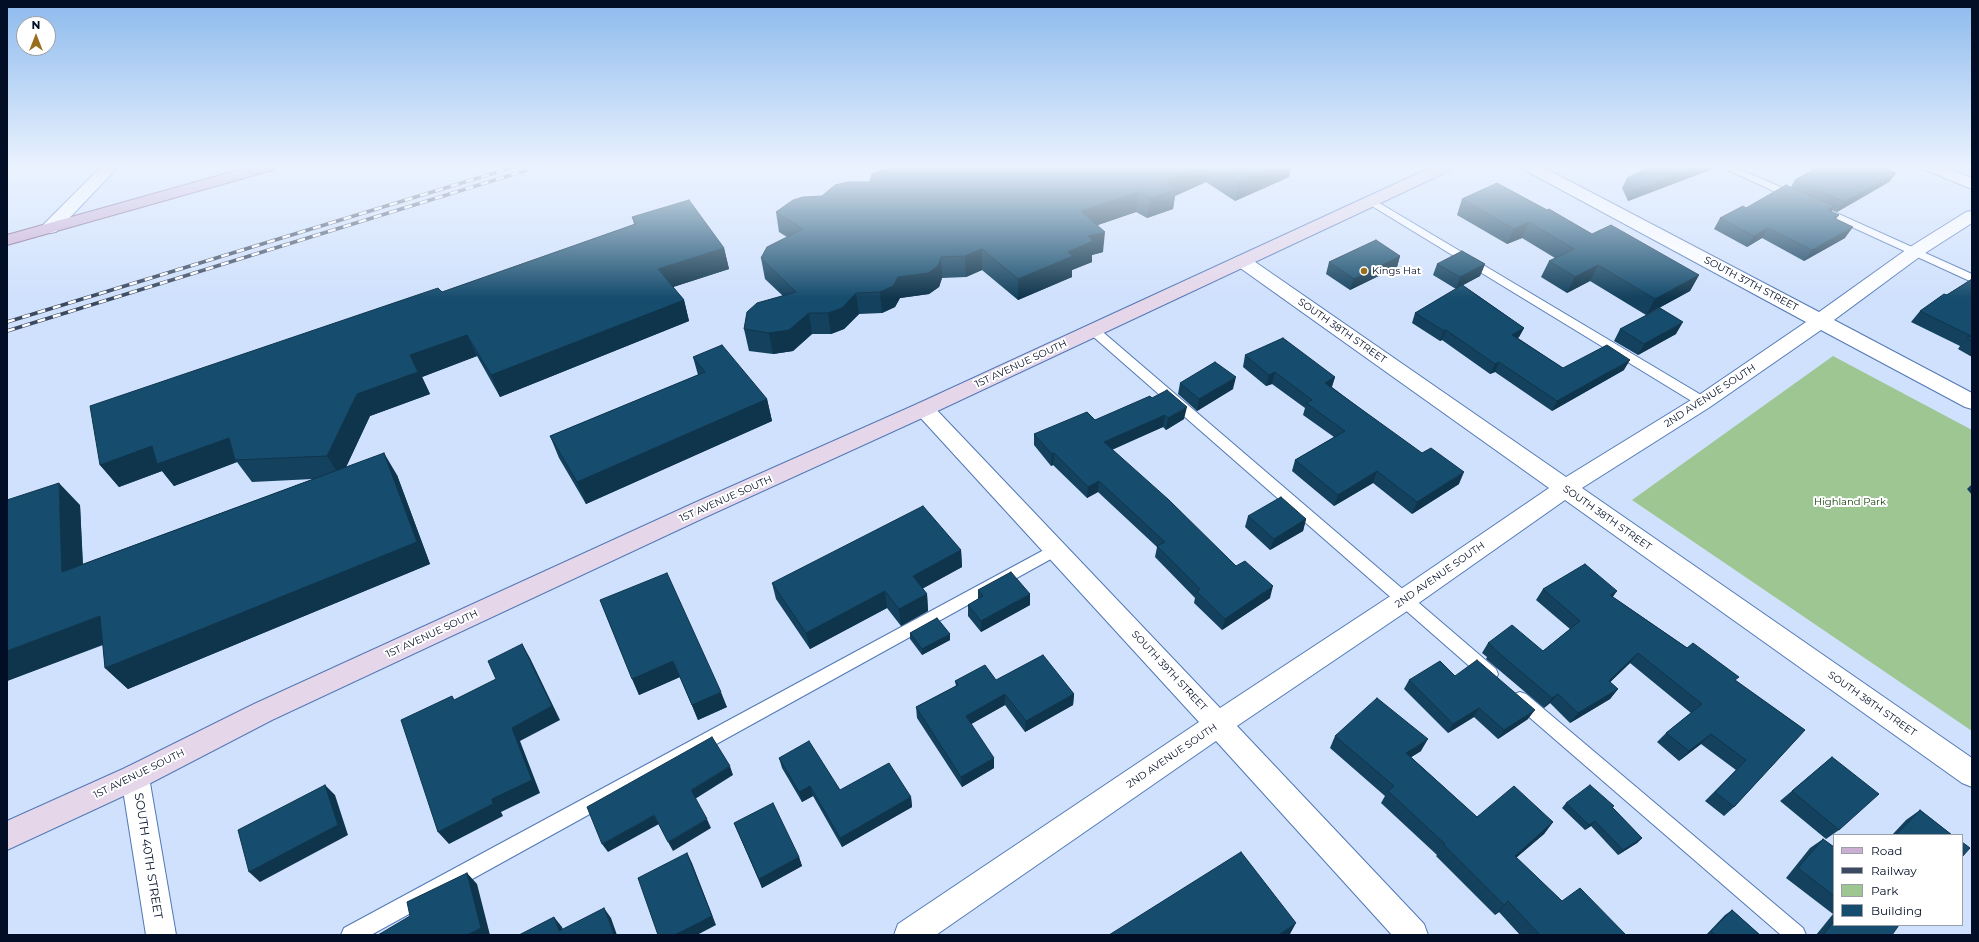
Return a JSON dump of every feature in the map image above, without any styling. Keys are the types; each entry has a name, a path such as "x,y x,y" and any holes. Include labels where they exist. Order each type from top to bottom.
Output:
{"main road":[{"path":"7,240 111,210"}],"street":[{"path":"50,228 68,210"},
{"name":"1ST AVENUE SOUTH","path":"7,836 135,777 263,712 702,509 924,409 1352,210"},
{"name":"SOUTH 37TH STREET","path":"1612,210 1972,402"},
{"name":"2ND AVENUE SOUTH","path":"909,935 1218,724 1404,600 1564,489 1703,402 1820,321 1916,251 1972,216"},
{"name":"SOUTH 38TH STREET","path":"1242,261 1564,489 1972,774"},
{"name":"SOUTH 39TH STREET","path":"924,409 1413,935"},
{"name":"SOUTH 40TH STREET","path":"135,777 161,935"}],"lane":[{"path":"1386,210 1703,402"},
{"path":"1824,210 1972,278"},
{"path":"1093,330 1404,600 1796,935"},
{"path":"351,935 1055,550"}],"green space":[{"name":"Highland Park","path":"1833,356 1972,430 1972,731 1632,500"}],"building":[{"path":"656,210 696,210 724,248 658,269 684,300 491,375 467,335 410,355 418,372 357,394 327,456 235,460 229,438 157,464 152,446 100,465 90,406 438,288 442,292 636,224 632,217"},
{"path":"779,210 1084,210 1081,211 1105,232 1088,236 1093,241 1068,252 1073,256 1018,279 982,249 965,256 941,257 938,266 928,273 898,277 893,286 880,292 856,293 842,308 828,313 809,313 789,330 769,333 744,329 747,312 757,303 796,292 761,258 767,247 803,229 776,212"},
{"path":"1481,210 1551,210 1592,234 1611,225 1699,275 1655,299 1598,265 1575,277 1549,261 1574,249 1529,222 1514,229"},
{"path":"1735,210 1828,210 1839,215 1834,218 1853,227 1812,250 1768,228 1754,236 1720,218"},
{"path":"1376,240 1400,256 1354,279 1329,262"},
{"path":"1462,251 1485,264 1460,277 1437,264"},
{"path":"1972,279 1972,341 1967,338 1971,336 1920,311 1944,294 1947,295"},
{"path":"1462,285 1524,328 1512,335 1563,368 1607,345 1630,360 1557,401 1499,362 1495,364 1446,330 1444,331 1415,313"},
{"path":"1660,308 1683,322 1644,344 1620,329"},
{"path":"1283,338 1335,377 1325,383 1422,453 1431,448 1464,472 1417,502 1377,471 1338,495 1295,460 1345,431 1306,403 1312,400 1275,372 1269,375 1245,355"},
{"path":"722,345 767,399 577,482 550,436 705,372 693,357"},
{"path":"1215,362 1236,377 1199,399 1180,383"},
{"path":"1167,390 1187,407 1168,418 1165,415 1104,442 1169,500 1236,566 1245,561 1273,586 1225,619 1197,592 1200,589 1157,546 1165,542 1099,481 1088,487 1054,453 1052,454 1034,434 1087,412 1095,420 1150,396 1152,398"},
{"path":"384,453 417,542 105,668 100,616 7,651 7,500 59,483 62,572"},
{"path":"1281,497 1306,519 1274,539 1248,516"},
{"path":"923,506 961,550 913,576 927,594 899,609 885,591 806,633 772,583"},
{"path":"1585,564 1617,591 1610,595 1687,648 1693,643 1739,677 1735,680 1805,730 1734,807 1715,792 1746,760 1711,734 1689,751 1666,733 1702,704 1638,653 1609,681 1618,689 1578,713 1558,694 1552,698 1488,643 1512,625 1543,651 1580,621 1543,589"},
{"path":"1011,572 1030,594 981,621 968,605 983,596 978,590"},
{"path":"667,573 721,692 692,705 673,661 632,679 600,600"},
{"path":"937,618 950,634 922,649 910,633"},
{"path":"522,644 552,706 512,728 532,780 492,799 493,804 438,832 401,720 452,696 454,700 496,679 488,661"},
{"path":"1043,655 1074,694 1026,721 1005,694 966,716 994,758 961,777 916,707 958,685 955,681 985,665 996,680"},
{"path":"1477,660 1535,710 1504,730 1479,708 1453,724 1409,680 1440,661 1455,676"},
{"path":"1377,698 1428,739 1406,753 1477,817 1514,786 1553,822 1515,856 1562,901 1580,888 1626,935 1540,935 1508,901 1504,905 1444,845 1445,844 1388,791 1394,786 1335,736"},
{"path":"712,737 730,766 691,790 707,819 668,842 654,815 602,844 587,807"},
{"path":"809,741 840,790 889,763 911,797 840,838 810,786 799,792 779,758"},
{"path":"1832,757 1879,794 1839,830 1792,791"},
{"path":"325,785 338,825 249,872 238,830"},
{"path":"1590,785 1614,806 1612,807 1642,838 1623,850 1595,821 1589,825 1566,803"},
{"path":"773,803 799,857 759,879 734,823"},
{"path":"1920,810 1951,834 1897,834"},
{"path":"1823,839 1833,846 1833,895 1798,868"},
{"path":"1963,843 1970,848 1963,856"},
{"path":"1241,852 1296,923 1278,935 1109,935"},
{"path":"687,853 712,916 675,935 658,935 638,878"},
{"path":"467,873 481,928 467,935 378,935 410,916 407,902"},
{"path":"604,908 614,935 519,935 554,917 559,931"},
{"path":"1732,910 1760,935 1715,935 1711,931"},
{"path":"1833,922 1833,926 1898,926 1892,935 1823,935"}],"railway":[{"path":"7,322 373,210"},
{"path":"7,331 398,210"}],"place":[{"name":"Kings Hat","path":"1364,271"}]}
